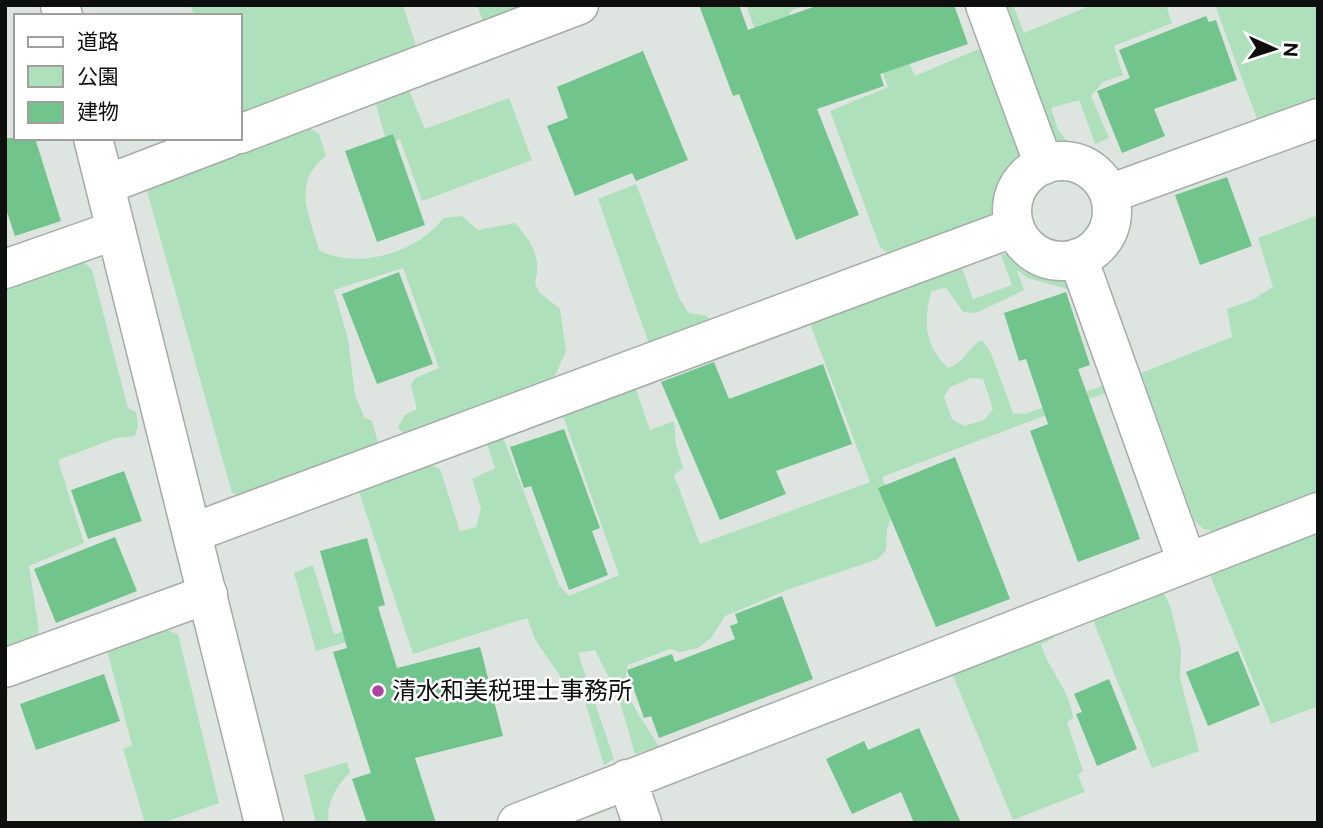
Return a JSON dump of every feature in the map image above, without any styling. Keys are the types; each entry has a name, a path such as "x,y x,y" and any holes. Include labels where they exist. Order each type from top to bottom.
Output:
{"street":[{"path":"242,133 579,5"},
{"path":"985,5 1044,164"},
{"path":"1109,194 1318,118"},
{"path":"94,140 264,823"},
{"path":"105,185 223,140"},
{"path":"1071,161 1087,167 1101,178 1109,194 1110,225 1103,240 1093,251 1078,258 1063,261 1033,253 1014,227 1012,211 1015,193 1024,178 1044,164 1071,161"},
{"path":"192,533 1014,227"},
{"path":"5,269 116,230"},
{"path":"1078,258 1187,562"},
{"path":"517,823 1318,512"},
{"path":"5,668 208,594"},
{"path":"627,779 642,823"}],"green space":[{"path":"191,5 403,5 417,49 242,120 242,14 193,14"},
{"path":"477,5 545,5 485,27"},
{"path":"746,5 807,5 792,10 784,23 773,78"},
{"path":"859,5 908,60 915,76 988,45 1025,152 1023,166 990,217 890,255 880,247 830,111 888,87"},
{"path":"1004,5 1013,5 1024,33 1092,5 1166,5 1172,23 1114,46 1123,75 1103,82 1091,96 1109,138 1095,144 1079,100 1051,108 1058,130 1067,141 1078,142 1080,153 1062,148 1052,140"},
{"path":"1215,5 1318,5 1318,99 1257,119"},
{"path":"408,88 425,129 509,98 532,160 422,201 400,139 395,141 393,134 385,137 375,101"},
{"path":"305,125 319,134 326,156 315,166 306,188 308,211 319,250 351,259 386,255 419,240 443,218 462,216 478,230 515,223 534,251 537,266 535,283 539,292 560,309 566,351 555,376 406,438 398,427 405,415 417,409 411,386 415,378 439,368 403,268 334,290 348,339 355,395 364,417 372,421 379,446 244,496 232,493 147,191 153,179"},
{"path":"636,184 679,298 689,313 707,316 712,322 649,344 598,199"},
{"path":"1318,215 1318,494 1218,532 1203,529 1194,520 1141,373 1232,337 1227,309 1252,300 1273,287 1258,238"},
{"path":"1010,253 1051,273 1076,277 1116,389 882,477 894,509 887,530 886,550 878,559 787,590 725,616 711,638 698,648 680,652 670,649 628,665 626,676 630,698 659,747 635,754 614,681 608,676 595,650 578,653 614,759 604,765 582,691 567,686 536,641 527,618 413,654 358,489 426,462 440,469 460,531 476,527 481,508 472,479 495,468 486,441 503,437 559,585 569,596 619,575 561,410 634,384 650,430 674,421 676,445 683,468 674,475 700,544 870,482 809,321 961,265 973,299 1012,285 1001,255","holes":["1017,270 1028,278 1071,290 1105,385 1025,414 1013,413 991,353 982,340 959,362 948,368 940,359 928,332 927,313 931,291 946,288 963,312 976,313 1024,290","971,378 983,379 993,409 984,420 964,426 952,419 944,397 950,387"]},
{"path":"75,260 84,262 92,270 128,408 136,412 138,425 135,436 116,438 58,460 84,543 29,566 39,630 32,651 5,660 5,285"},
{"path":"1318,532 1318,706 1271,724 1210,575"},
{"path":"313,565 334,634 349,630 353,640 316,651 294,573"},
{"path":"1160,585 1170,606 1181,650 1180,678 1199,751 1152,768 1091,615"},
{"path":"1052,626 1054,638 1041,644 1071,708 1073,718 1067,722 1083,771 1078,775 1085,792 1013,820 949,666"},
{"path":"164,629 178,634 219,803 162,823 145,823 123,749 132,745 107,650"},
{"path":"347,762 350,773 333,795 329,808 329,823 316,823 304,775"}],"building":[{"path":"699,5 739,5 748,30 819,5 954,5 968,44 880,74 884,86 817,109 859,215 796,240 739,94 733,96"},
{"path":"1206,16 1209,22 1216,20 1237,80 1154,109 1165,136 1122,153 1097,91 1130,78 1119,50"},
{"path":"643,51 688,160 636,181 632,173 575,196 547,126 568,118 557,87"},
{"path":"393,134 425,225 377,242 345,151"},
{"path":"5,138 36,140 61,221 15,236 5,206"},
{"path":"1227,177 1252,246 1200,265 1175,195"},
{"path":"399,272 433,364 377,384 342,294"},
{"path":"1066,292 1090,365 1078,369 1140,539 1078,562 1030,431 1048,424 1026,359 1019,361 1004,313"},
{"path":"714,362 729,399 823,364 852,444 776,471 786,494 720,520 661,382"},
{"path":"564,429 600,528 592,531 608,575 569,590 531,486 524,488 510,447"},
{"path":"955,457 1010,599 936,627 878,488"},
{"path":"124,471 142,521 88,539 71,490"},
{"path":"115,537 137,591 56,623 34,569"},
{"path":"367,538 385,605 378,607 397,668 480,647 503,736 415,758 436,823 367,823 352,779 371,773 333,652 347,648 320,551"},
{"path":"782,596 813,679 659,738 651,716 644,718 627,670 672,654 675,662 735,639 730,626 738,623 735,614"},
{"path":"1238,651 1260,705 1208,726 1186,672"},
{"path":"104,674 120,721 36,750 20,704"},
{"path":"1109,679 1137,749 1097,766 1076,714 1082,712 1074,694"},
{"path":"919,728 961,823 914,823 901,792 852,814 826,759 864,741 868,750"}],"place":[{"name":"清水和美税理士事務所","path":"378,691"}]}
